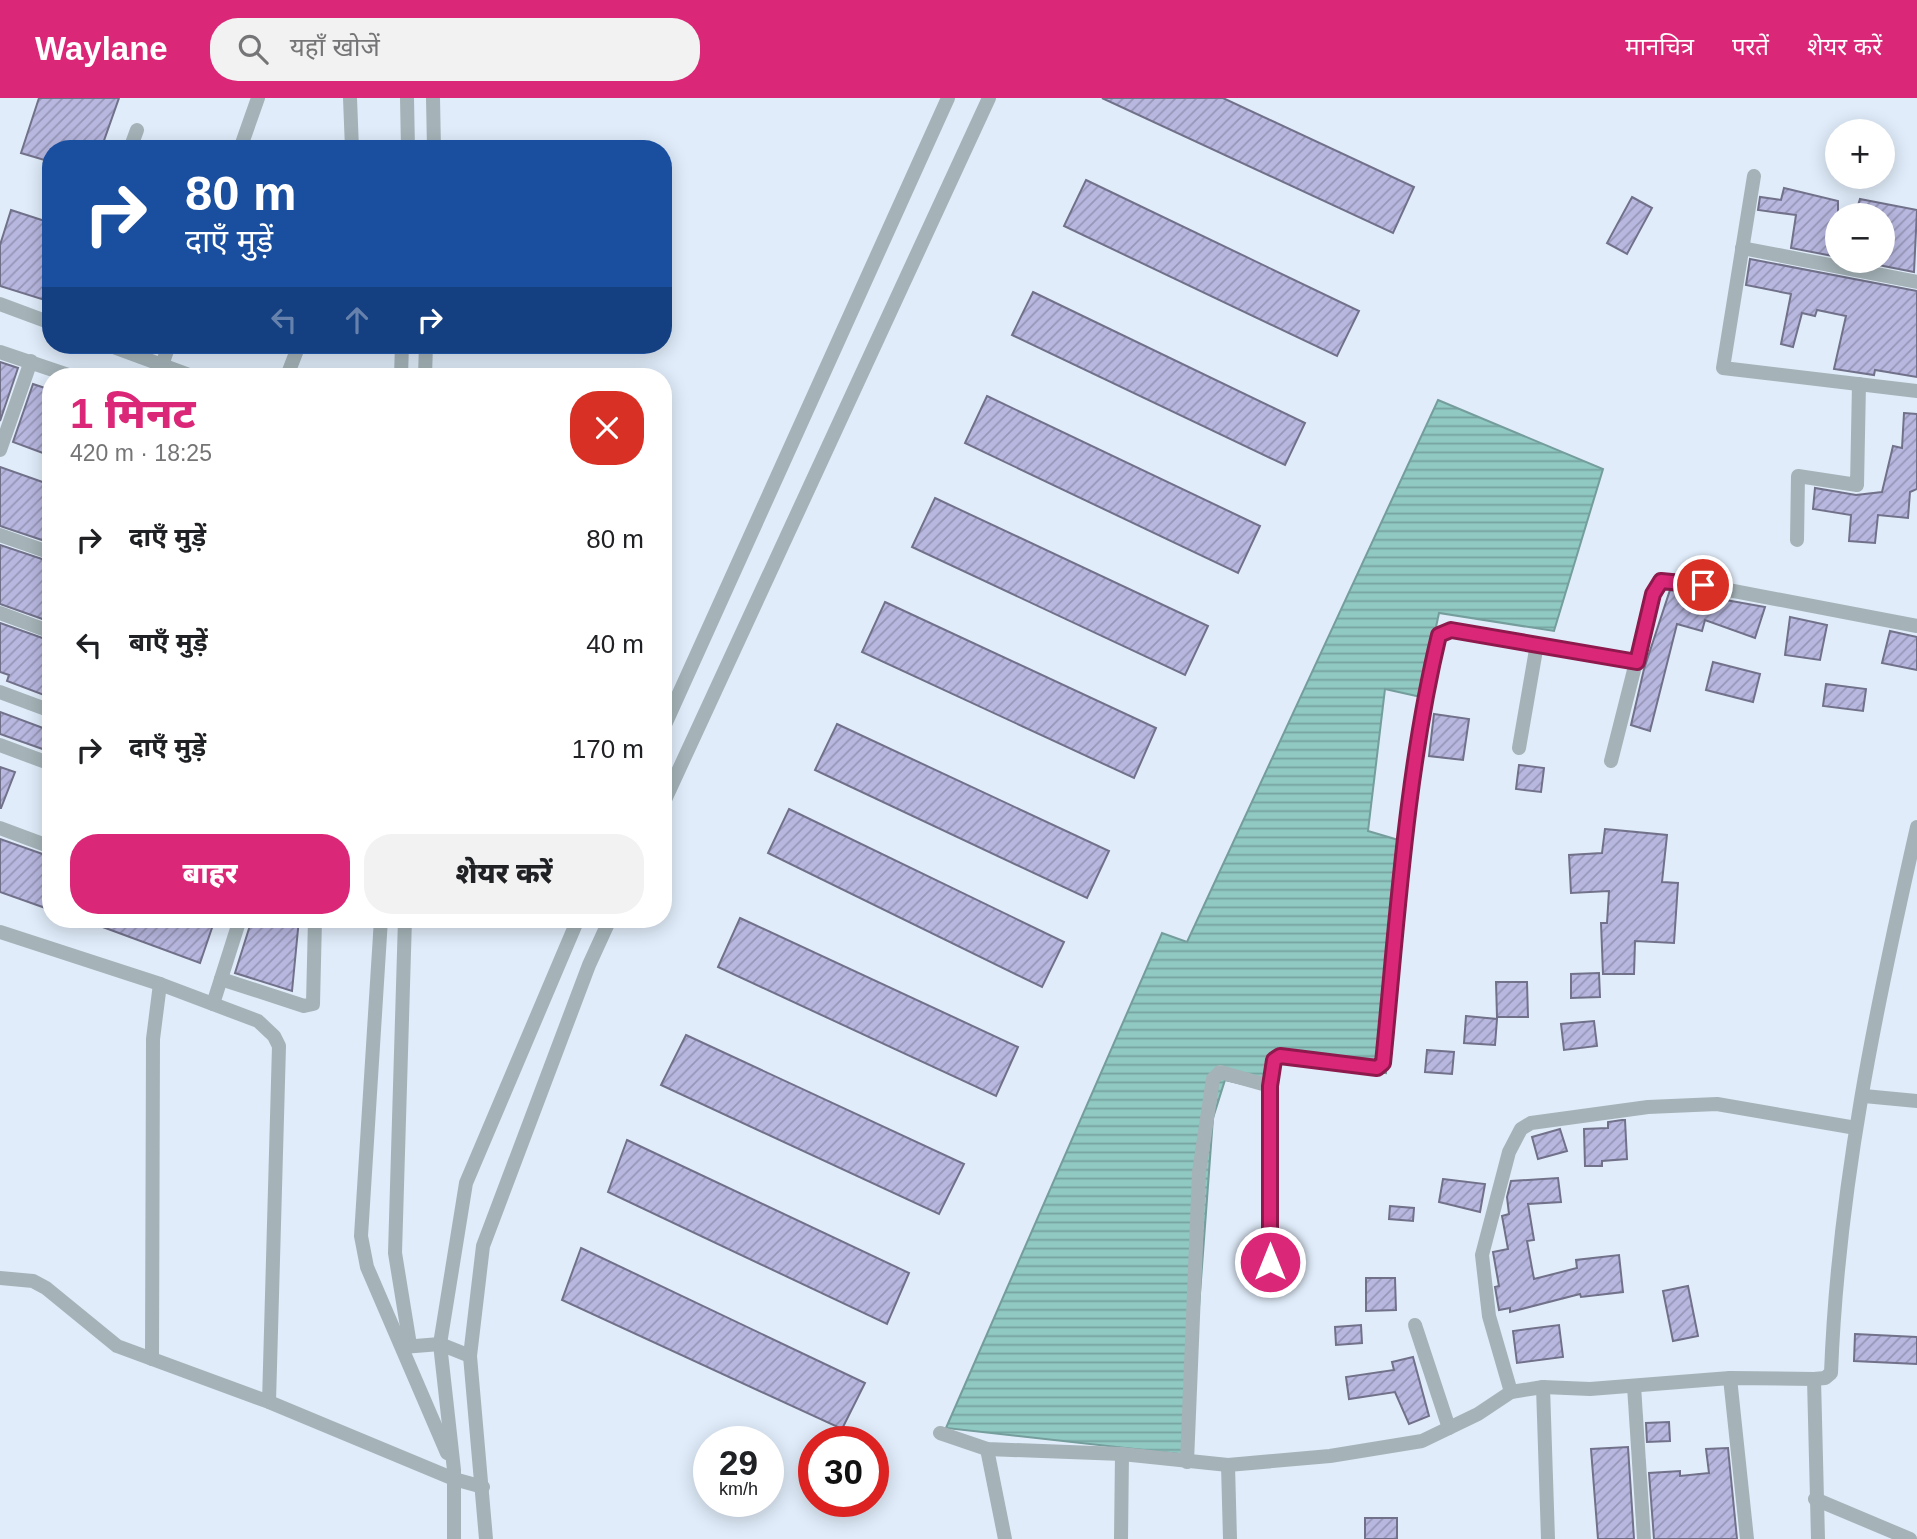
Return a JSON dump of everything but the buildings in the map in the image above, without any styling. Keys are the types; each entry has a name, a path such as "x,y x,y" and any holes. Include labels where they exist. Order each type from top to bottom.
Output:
{"street":[{"path":"243,140 258,98"},
{"path":"350,98 352,140"},
{"path":"407,98 408,140"},
{"path":"433,98 434,140"},
{"path":"672,709 948,98"},
{"path":"672,785 989,98"},
{"path":"133,140 137,130"},
{"path":"1754,176 1723,368 1917,391"},
{"path":"1742,248 1917,282"},
{"path":"0,304 42,320"},
{"path":"0,352 50,368"},
{"path":"132,354 170,368"},
{"path":"162,365 166,354"},
{"path":"0,450 31,361"},
{"path":"1797,540 1798,476 1857,485 1859,384"},
{"path":"0,535 42,550"},
{"path":"1611,761 1653,594 1661,581 1676,580 1917,626"},
{"path":"0,613 42,629"},
{"path":"1270,1262 1270,1086 1274,1060 1280,1056 1377,1068 1383,1063 1404,860 1428,678 1439,635 1451,630 1637,662"},
{"path":"1519,748 1537,644"},
{"path":"0,692 42,708"},
{"path":"0,745 42,761"},
{"path":"940,1433 987,1448 1122,1454 1228,1465 1330,1456 1422,1441 1450,1428 1511,1392 1543,1387 1590,1389 1730,1378 1825,1378 1831,1373 1835,1289 1856,1128 1864,1096 1886,964 1917,827"},
{"path":"0,828 42,844"},
{"path":"213,1004 237,928"},
{"path":"221,979 304,1006 313,1004 315,928"},
{"path":"380,928 361,1236 366,1267 406,1346 454,1475"},
{"path":"405,928 395,1253 406,1346"},
{"path":"454,1539 454,1475 440,1344 466,1183 574,928"},
{"path":"486,1539 470,1356 483,1246 589,965 606,928"},
{"path":"0,932 160,984 258,1021 274,1036 279,1046 269,1402"},
{"path":"152,1359 153,1039 160,984"},
{"path":"1187,1462 1199,1172 1213,1079 1220,1072 1270,1086"},
{"path":"1864,1096 1917,1101"},
{"path":"1511,1392 1489,1316 1482,1255 1509,1152 1521,1129 1531,1123 1648,1107 1717,1104 1856,1128"},
{"path":"0,1278 33,1281 46,1288 117,1346 269,1402 483,1487"},
{"path":"1415,1325 1450,1428"},
{"path":"406,1346 440,1344 470,1356"},
{"path":"1730,1378 1747,1539"},
{"path":"1814,1380 1818,1539"},
{"path":"1634,1386 1644,1539"},
{"path":"1543,1387 1548,1539"},
{"path":"987,1448 1005,1539"},
{"path":"1121,1539 1122,1454"},
{"path":"1228,1465 1230,1539"},
{"path":"1815,1499 1910,1539"}],"shaded area":[{"path":"1438,400 1603,469 1554,631 1439,613 1421,697 1385,689 1368,831 1402,841 1386,1073 1268,1057 1268,1090 1225,1080 1213,1118 1188,1455 946,1428 1162,933 1187,942"}],"route":[{"path":"1270,1262 1270,1086 1274,1060 1280,1056 1377,1068 1383,1063 1404,860 1428,678 1439,635 1451,630 1637,662 1653,594 1661,581 1676,580 1703,585"}]}
